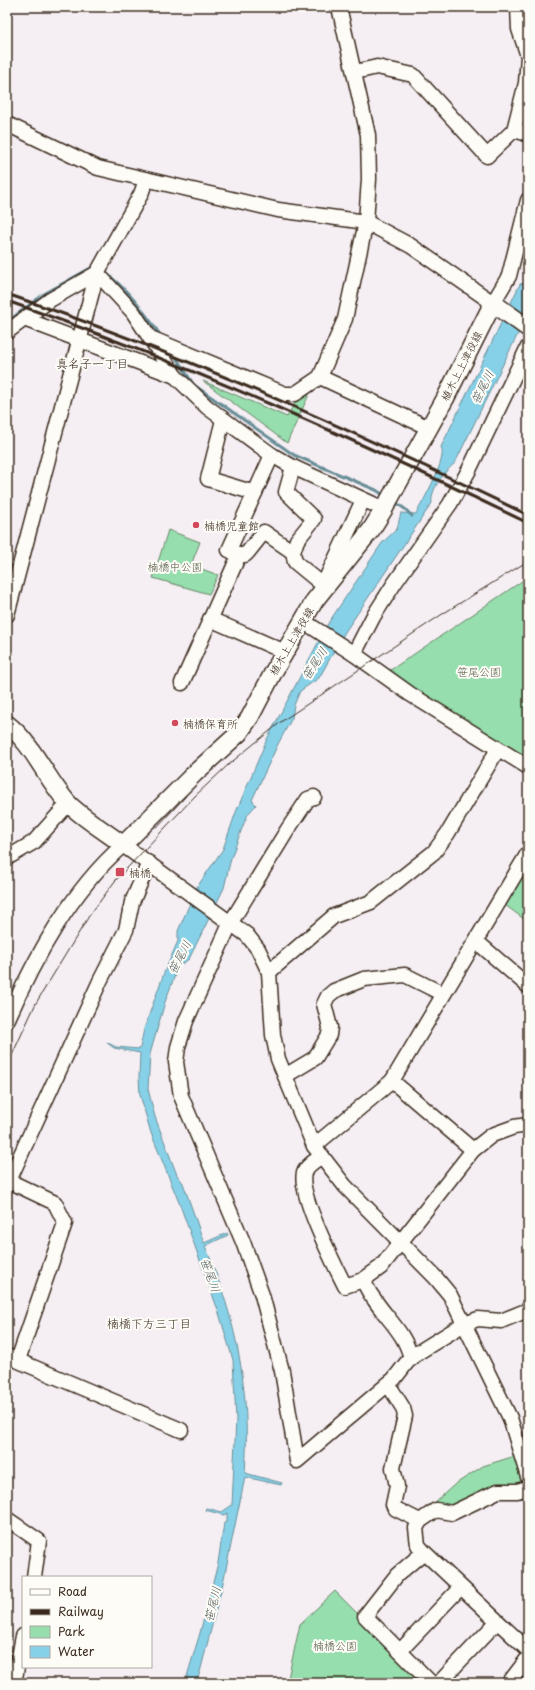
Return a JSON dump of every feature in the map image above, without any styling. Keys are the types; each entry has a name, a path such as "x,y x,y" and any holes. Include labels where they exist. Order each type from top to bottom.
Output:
{"main road":[{"path":"496,305 528,328"},
{"name":"植木上上津役線","path":"123,845 195,773 239,733 250,717 285,652 307,623 320,590 371,530 384,510 496,305"},
{"path":"7,724 28,746 52,784 68,804 123,845"}],"street":[{"path":"152,339 285,394 295,394 320,378 345,319 366,222 369,179 368,135 355,72 339,7"},
{"path":"355,72 377,67 413,75 487,156 514,130 526,83 528,56 519,30 518,7"},
{"path":"7,124 98,168 278,210 366,222 411,246 496,305 509,276 528,200"},
{"path":"514,130 528,134"},
{"path":"7,615 97,273 141,194 146,180"},
{"path":"7,332 50,300 97,273"},
{"path":"97,273 134,312 175,376 193,395 223,420 272,455 293,467 384,510"},
{"path":"24,319 175,376"},
{"path":"352,652 394,584 450,504 469,470 528,347"},
{"path":"320,378 429,428"},
{"path":"223,420 208,480 255,493"},
{"path":"272,455 229,550 239,555 245,555 264,532 293,552"},
{"path":"293,467 286,492 314,519 297,540 293,552 295,562 320,590 363,500"},
{"path":"182,683 239,555"},
{"path":"210,620 285,652"},
{"path":"307,623 352,652 410,694 528,767"},
{"path":"269,972 334,916 371,902 434,852 448,833 498,748"},
{"path":"314,798 308,799 229,921 184,1027 178,1047 176,1062 181,1096 243,1242 262,1295 282,1370 297,1461 388,1384 411,1359 464,1324 478,1319 501,1321 528,1310"},
{"path":"7,858 34,842 68,804"},
{"path":"7,1021 31,971 55,929 80,892 105,861 123,845 247,935 258,949 269,972 273,1035 278,1059 318,1151 345,1186 436,1278 450,1295 510,1418 528,1477"},
{"path":"528,852 392,1082 318,1151 304,1173 304,1188 317,1226 345,1286 363,1280 381,1267 473,1150 492,1135 514,1127 528,1125"},
{"path":"152,865 132,902 126,930 100,981 8,1183 55,1203 65,1223 13,1358 181,1430"},
{"path":"476,941 528,986"},
{"path":"285,1076 315,1058 329,1035 330,1027 324,1004 328,996 334,991 364,978 405,975 443,994"},
{"path":"392,1082 473,1150"},
{"path":"363,1280 374,1299 403,1337 408,1347 411,1359"},
{"path":"388,1384 403,1408 405,1416 393,1468 397,1486 393,1505 396,1509 420,1521"},
{"path":"528,1488 517,1491 498,1491 452,1513 436,1510 420,1521 416,1528 416,1537 424,1552 460,1588 528,1650"},
{"path":"7,1519 39,1541 34,1576"},
{"path":"424,1552 397,1575 365,1616 431,1683"},
{"path":"400,1651 460,1588"},
{"path":"439,1683 497,1622"},
{"path":"14,1683 22,1641"},
{"path":"509,1683 528,1658"}],"green space":[{"path":"203,381 287,417 298,397 311,390 287,443"},
{"name":"楠橋中公園","path":"168,530 200,542 191,565 218,575 209,594 153,578"},
{"name":"笹尾公園","path":"528,577 528,760 414,690 389,671"},
{"path":"528,869 528,922 505,905"},
{"path":"515,1456 525,1482 455,1507 434,1503 454,1485 483,1466"},
{"name":"楠橋公園","path":"335,1591 426,1683 287,1683 300,1624"}],"water":[{"name":"笹尾川","path":"528,279 528,313 455,463 439,481 433,492 432,503 345,632 319,678 300,691 294,705 292,718 252,800 256,805 248,814 244,823 231,858 224,888 189,959 178,967 165,1002 150,1054 148,1089 155,1117 177,1175 183,1183 204,1243 227,1233 228,1235 205,1246 226,1302 239,1357 246,1413 245,1473 282,1483 281,1485 245,1477 223,1583 200,1672 196,1683 185,1683 200,1633 218,1563 224,1523 227,1521 227,1513 224,1515 205,1510 206,1508 222,1512 232,1505 236,1419 233,1360 219,1313 180,1205 151,1133 140,1095 140,1053 114,1048 106,1042 116,1047 140,1048 144,1029 164,973 178,941 178,931 197,887 223,849 236,812 267,739 329,622 382,543 397,529 401,513 416,514 438,470 442,453 441,447 520,284 525,283"}],"waterway":[{"path":"7,322 44,294 96,265"},
{"path":"103,271 128,293 161,336"},
{"path":"173,353 194,385 294,455 376,490 385,496"},
{"path":"395,502 412,516"}],"tram line":[{"path":"7,1066 36,1003 89,916 115,881 195,796 228,765 282,721 444,613 528,561"},
{"path":"157,827 186,796"}],"railway":[{"path":"7,294 206,369 400,454 528,515"},
{"path":"7,301 140,350 271,404 400,462 528,523"}],"place":[{"name":"楠橋児童館","path":"196,525"},
{"name":"楠橋保育所","path":"175,723"},
{"name":"楠橋","path":"120,872"}],"district":[{"name":"真名子一丁目","path":"92,363"},
{"name":"楠橋下方三丁目","path":"149,1323"}]}
